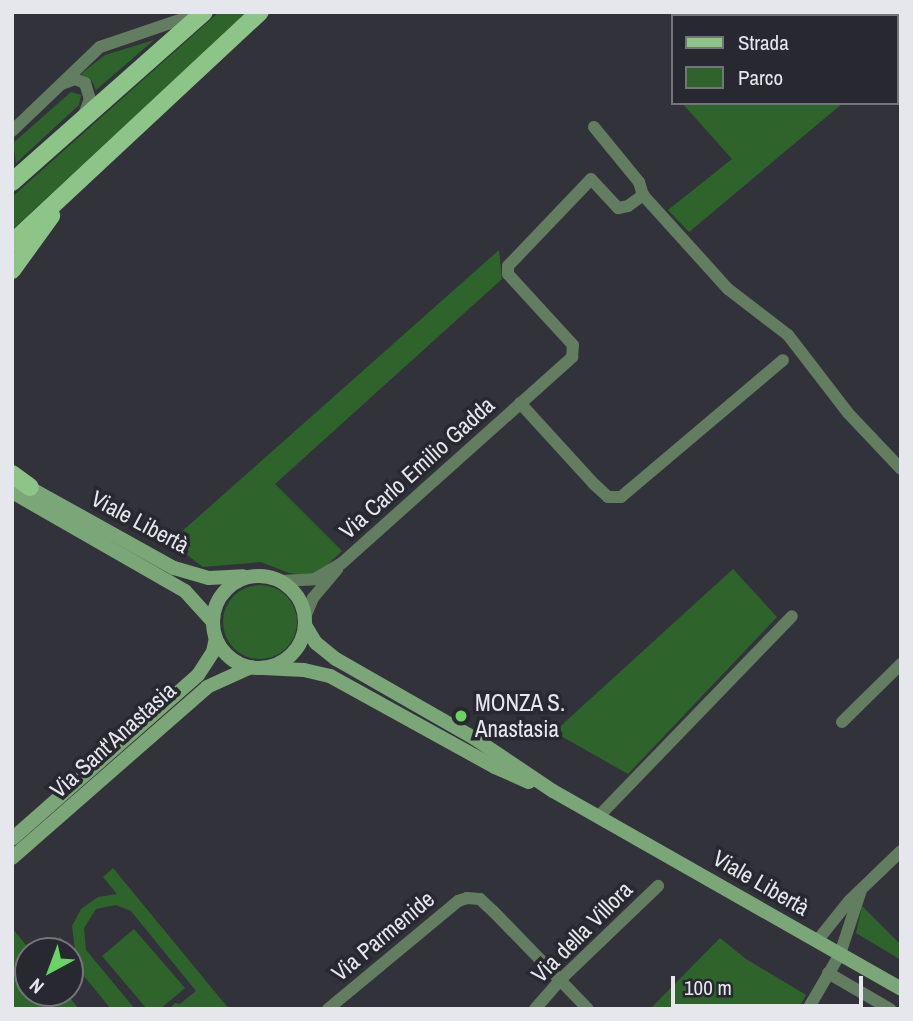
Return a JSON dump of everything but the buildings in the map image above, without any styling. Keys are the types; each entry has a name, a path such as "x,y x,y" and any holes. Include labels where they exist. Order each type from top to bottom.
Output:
{"main road":[{"path":"12,182 204,12"},
{"path":"12,243 260,12"},
{"path":"12,270 80,178"},
{"path":"12,476 30,487"},
{"name":"Viale Libertà","path":"30,487 174,568 209,578 255,575"},
{"name":"Viale Libertà","path":"12,492 185,591 213,622"},
{"path":"255,575 281,581 298,596 305,621 301,641 293,654 279,663 257,667 230,657 216,638 213,622 216,605 224,591 237,580 255,575"},
{"name":"Viale Libertà","path":"305,621 316,643 336,659 474,738 553,791 901,989"},
{"name":"Via Sant'Anastasia","path":"12,839 198,675 213,652 216,638"},
{"name":"Viale Libertà","path":"257,667 304,670 330,676 495,767 553,791"},
{"name":"Via Sant'Anastasia","path":"12,858 207,687 257,667"}],"street":[{"path":"12,131 100,47 204,12"},
{"path":"62,84 75,79 85,83 88,89 87,109 80,123"},
{"path":"16,113 35,109"},
{"path":"594,127 639,182 643,195 728,289 788,335 848,413 901,469"},
{"name":"Via Carlo Emilio Gadda","path":"305,621 313,598 342,563 572,357 573,345 508,274 508,266 591,179 618,208 628,206 643,195"},
{"name":"Via Carlo Emilio Gadda","path":"520,403 594,484 608,497 621,497 783,360"},
{"name":"Via Carlo Emilio Gadda","path":"281,581 315,579 342,563"},
{"path":"598,817 792,616"},
{"path":"842,723 901,664"},
{"path":"817,941 839,911 901,851"},
{"name":"Via della Villora","path":"535,1009 560,980 659,886"},
{"path":"808,1009 840,954 861,890"},
{"name":"Via Parmenide","path":"328,1009 458,901 467,898 480,900 494,911 588,1009"},
{"path":"828,973 890,1009"}],"green space":[{"path":"219,12 248,12 12,230 12,197"},
{"path":"901,12 901,55 899,56 899,14 785,14"},
{"path":"154,40 96,90 92,81 81,74 105,55"},
{"path":"71,92 81,95 79,105 16,163 13,143"},
{"path":"684,105 841,105 689,232 668,210 732,159"},
{"path":"499,250 502,279 275,484 342,551 326,566 309,576 289,573 261,562 203,567 170,542"},
{"path":"733,569 777,617 628,774 554,732"},
{"path":"260,585 281,591 291,601 297,622 291,643 281,653 260,659 239,653 229,643 223,622 229,601 239,591"},
{"path":"113,868 229,1009 169,1009 196,991 131,911 116,905 96,909 84,928 86,950 135,1009 111,1009 84,976 84,937 73,937 72,926 81,909 98,897 117,894 103,877"},
{"path":"862,906 901,945 901,960 856,933"},
{"path":"12,928 19,937 14,937 14,1007 79,1009 12,1009"},
{"path":"134,929 185,988 160,1009 147,1009 102,956"},
{"path":"720,938 746,959 806,995 798,1009 650,1009"}],"place":[{"name":"MONZA S. Anastasia","path":"461,716"}]}
